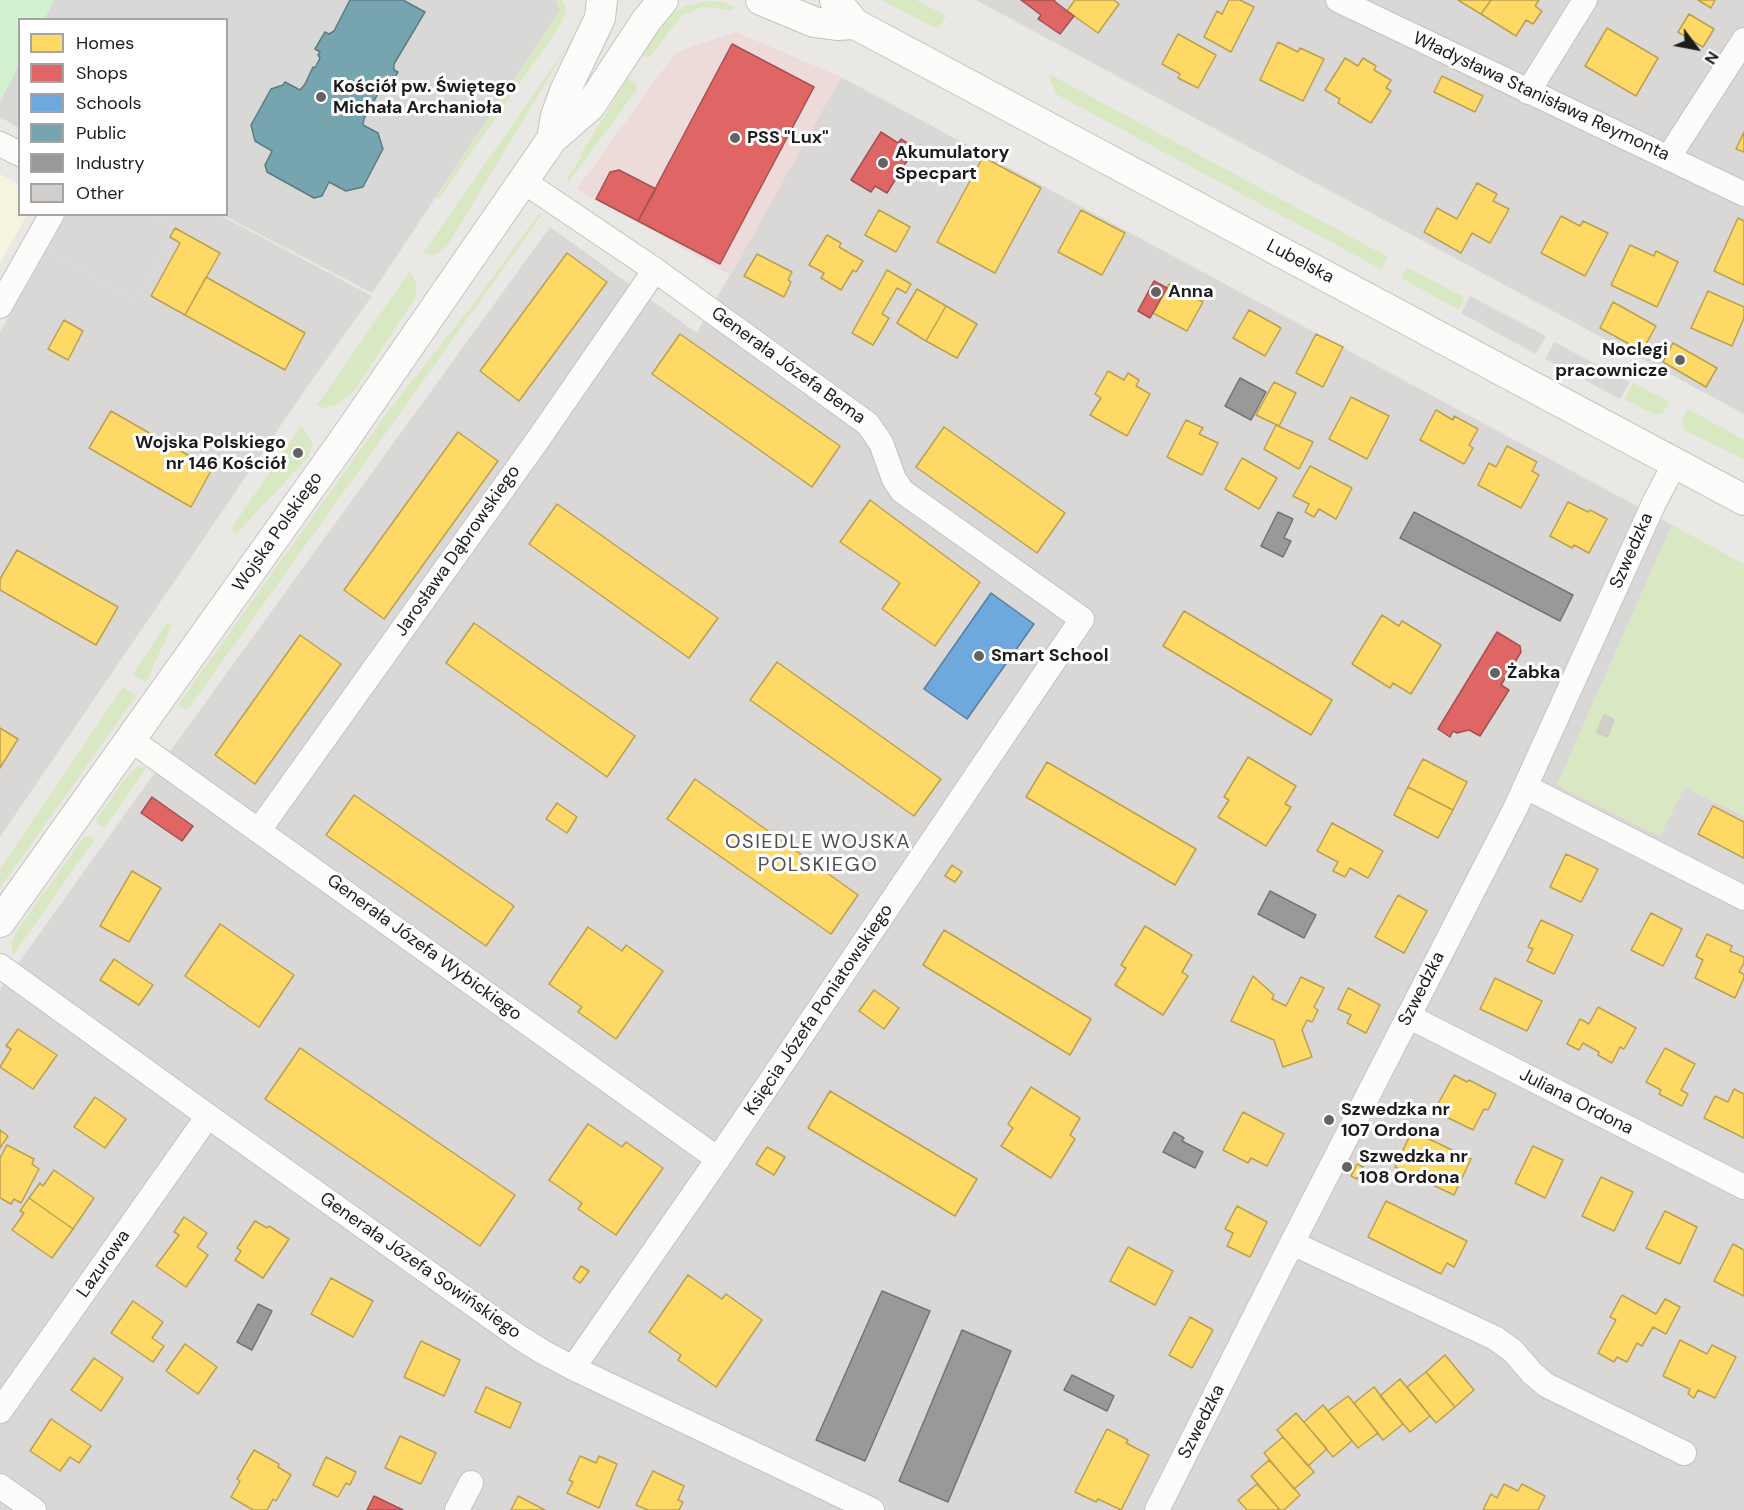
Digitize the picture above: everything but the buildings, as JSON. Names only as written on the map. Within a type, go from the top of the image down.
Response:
[{"type":"street","name":"Wojska Polskiego","points":[[552,139],[556,116],[600,18],[602,0]]},
{"type":"street","name":"Wojska Polskiego","points":[[0,922],[357,421],[552,139],[590,106],[646,21],[663,0]]},
{"type":"street","name":"Lubelska","points":[[761,0],[814,22],[837,25],[855,24]]},
{"type":"street","name":"Lubelska","points":[[835,0],[855,24],[1744,500]]},
{"type":"street","name":"Władysława Stanisława Reymonta","points":[[1338,0],[1744,194]]},
{"type":"street","points":[[1528,92],[1585,0]]},
{"type":"street","points":[[1668,158],[1744,40]]},
{"type":"street","points":[[0,144],[18,153]]},
{"type":"street","name":"Generała Józefa Bema","points":[[523,181],[655,270],[868,424],[877,435],[894,479],[902,491],[1082,619]]},
{"type":"street","points":[[0,306],[51,216]]},
{"type":"street","name":"Jarosława Dąbrowskiego","points":[[260,830],[537,441],[655,270]]},
{"type":"street","name":"Szwedzka","points":[[1157,1510],[1526,787],[1654,503],[1675,463]]},
{"type":"street","name":"Księcia Józefa Poniatowskiego","points":[[573,1368],[718,1159],[1082,619]]},
{"type":"street","name":"Generała Józefa Wybickiego","points":[[130,739],[718,1159]]},
{"type":"street","points":[[1526,787],[1744,898]]},
{"type":"street","name":"Generała Józefa Sowińskiego","points":[[0,966],[519,1337],[573,1368],[872,1510]]},
{"type":"street","name":"Juliana Ordona","points":[[1408,1016],[1744,1187]]},
{"type":"street","name":"Lazurowa","points":[[0,1412],[208,1116]]},
{"type":"street","points":[[1292,1243],[1496,1338],[1514,1352],[1546,1385],[1684,1453]]},
{"type":"street","points":[[458,1510],[471,1483]]},
{"type":"street","points":[[0,1486],[34,1510]]},
{"type":"shaded area","points":[[54,0],[556,0],[560,10],[372,293],[225,216],[228,216],[228,18],[45,18]]},
{"type":"shaded area","points":[[976,0],[1744,0],[1744,414]]},
{"type":"shaded area","points":[[736,32],[841,77],[731,275],[577,189],[676,52]]},
{"type":"shaded area","points":[[18,67],[18,127],[0,117],[0,102]]},
{"type":"shaded area","points":[[841,77],[1672,525],[1557,785],[1660,836],[1684,787],[1744,816],[1744,1510],[0,1510],[0,989],[550,227],[697,333]]},
{"type":"shaded area","points":[[0,174],[18,184],[18,216],[26,216],[0,263]]},
{"type":"shaded area","points":[[65,216],[153,216],[175,228],[135,300],[46,251]]},
{"type":"shaded area","points":[[153,216],[222,216],[372,296],[307,387],[0,837],[0,332],[46,251],[135,300],[175,228]]},
{"type":"shaded area","points":[[1470,296],[1546,336],[1536,354],[1461,313]]},
{"type":"shaded area","points":[[1554,342],[1630,382],[1620,399],[1545,359]]},
{"type":"green space","points":[[0,0],[54,0],[45,18],[18,18],[18,67],[0,102]]},
{"type":"green space","points":[[556,0],[563,0],[566,9],[561,24],[439,199],[436,198],[560,10]]},
{"type":"green space","points":[[882,0],[916,0],[946,16],[940,27],[935,28]]},
{"type":"green space","points":[[709,1],[722,2],[735,7],[731,10],[703,7],[682,15],[652,54],[648,57],[641,56],[658,28],[669,16],[683,7]]},
{"type":"green space","points":[[571,41],[447,246],[434,255],[423,253]]},
{"type":"green space","points":[[1049,74],[1388,257],[1381,269],[1056,94]]},
{"type":"green space","points":[[628,78],[636,84],[637,89],[567,184],[568,177],[582,156],[580,155]]},
{"type":"green space","points":[[543,213],[189,708],[184,709],[178,705],[386,414],[471,307],[538,215]]},
{"type":"green space","points":[[1407,267],[1465,298],[1459,310],[1401,278]]},
{"type":"green space","points":[[410,271],[417,285],[415,298],[354,391],[337,405],[323,408],[317,405]]},
{"type":"green space","points":[[1633,383],[1670,402],[1662,414],[1656,415],[1624,399]]},
{"type":"green space","points":[[1688,409],[1744,440],[1744,459],[1684,430],[1682,419]]},
{"type":"green space","points":[[301,426],[312,441],[309,456],[237,533],[231,529]]},
{"type":"green space","points":[[1672,525],[1744,564],[1744,816],[1685,787],[1660,836],[1557,785]]},
{"type":"green space","points":[[167,622],[172,625],[146,683],[133,674]]},
{"type":"green space","points":[[123,687],[136,696],[0,888],[0,869]]},
{"type":"green space","points":[[137,767],[147,767],[104,828],[98,825],[96,820],[128,775]]},
{"type":"green space","points":[[90,836],[95,839],[13,955],[11,944],[16,932],[84,837]]},
{"type":"place","name":"Kościół pw. Świętego Michała Archanioła","points":[[321,97]]},
{"type":"place","name":"PSS \"Lux\"","points":[[735,138]]},
{"type":"place","name":"Akumulatory Specpart","points":[[883,163]]},
{"type":"place","name":"Anna","points":[[1156,292]]},
{"type":"place","name":"Noclegi pracownicze","points":[[1680,360]]},
{"type":"place","name":"Wojska Polskiego nr 146 Kościół","points":[[298,453]]},
{"type":"place","name":"Smart School","points":[[979,656]]},
{"type":"place","name":"Żabka","points":[[1495,673]]},
{"type":"place","name":"Szwedzka nr 107 Ordona","points":[[1329,1120]]},
{"type":"place","name":"Szwedzka nr 108 Ordona","points":[[1347,1167]]},
{"type":"district","name":"OSIEDLE WOJSKA POLSKIEGO","points":[[818,854]]}]
